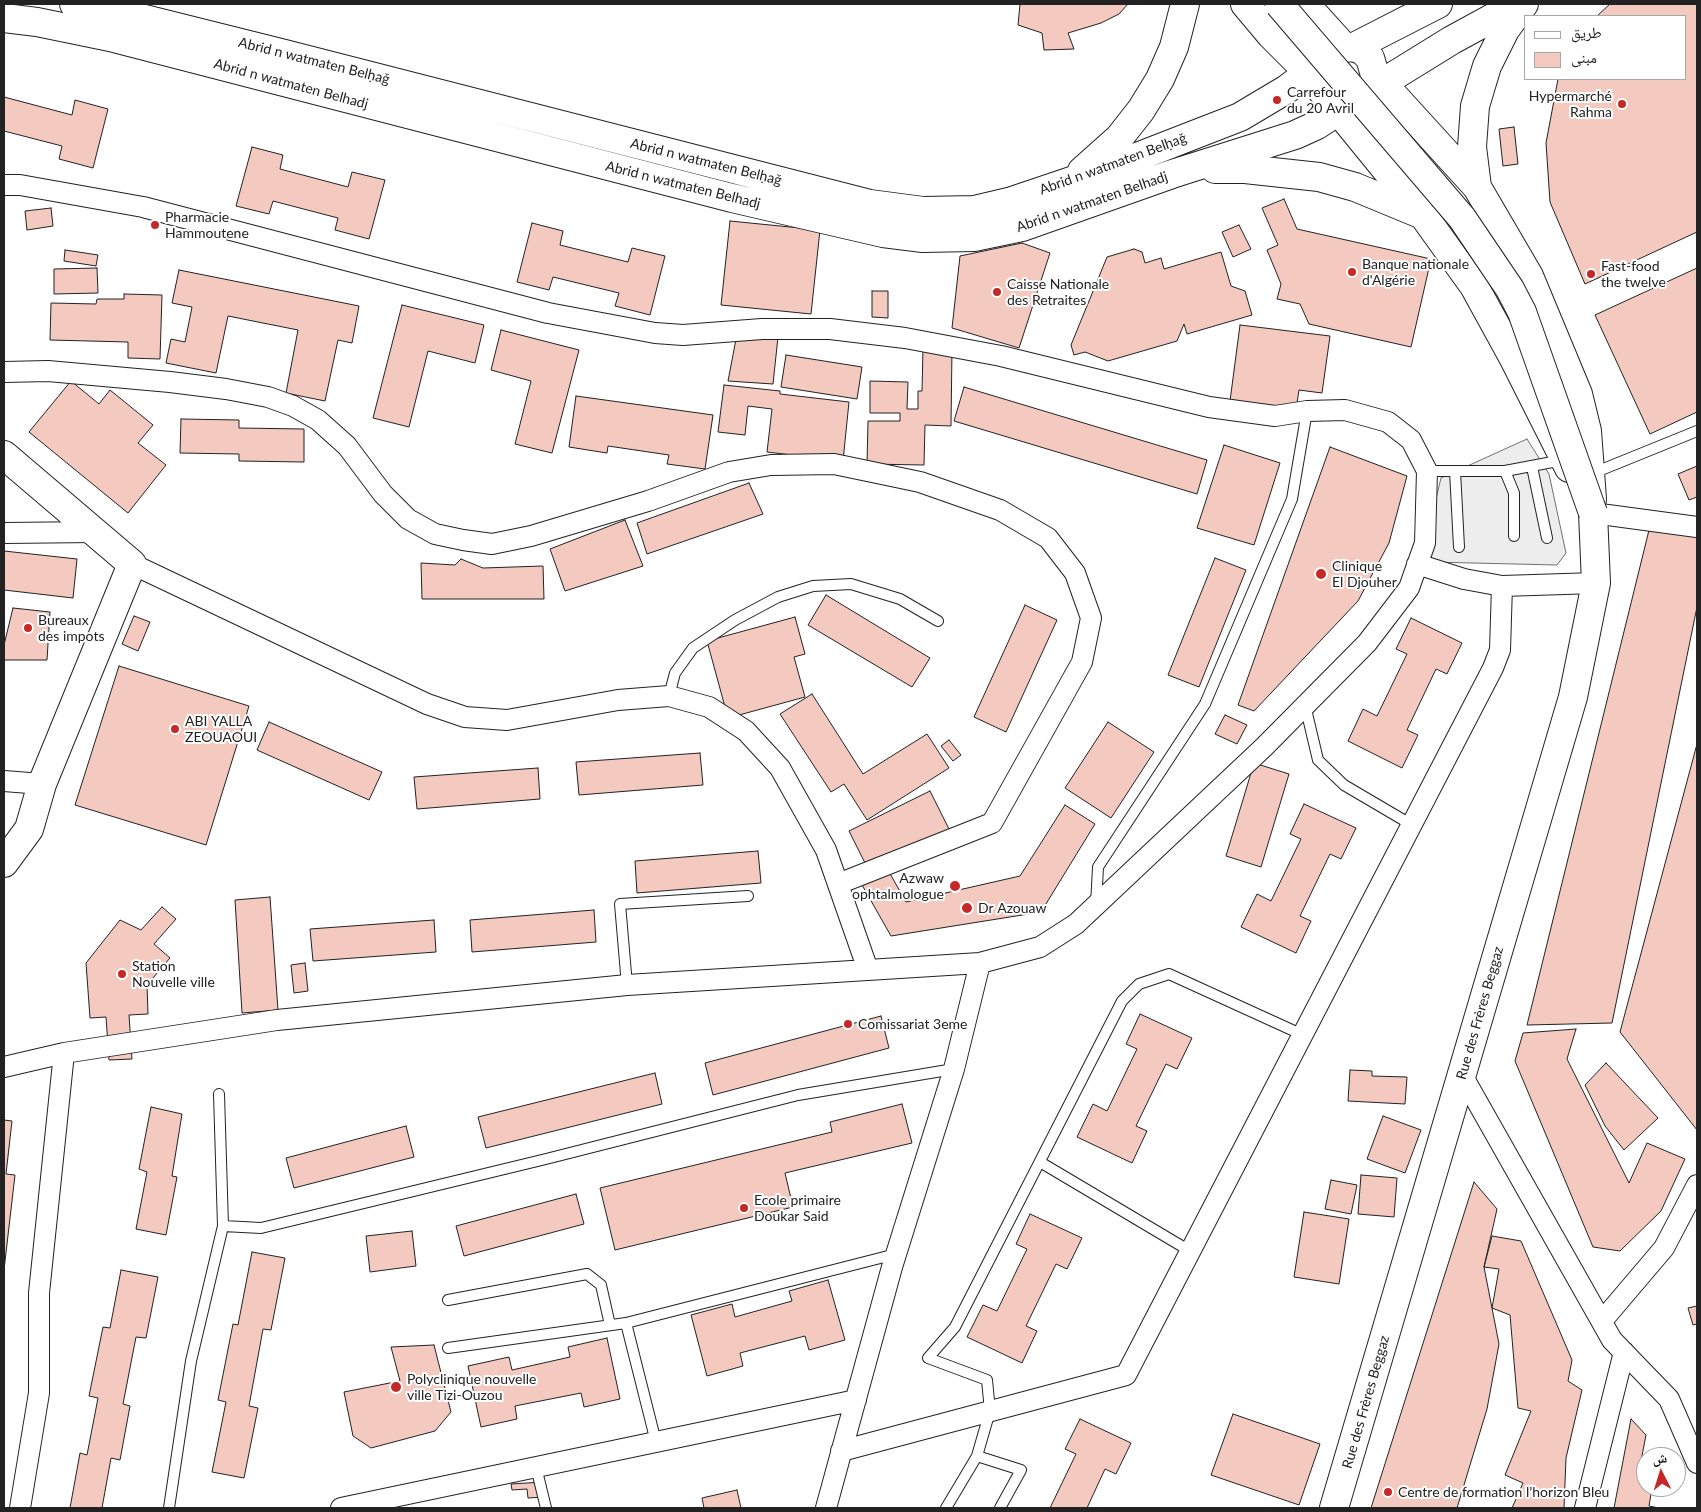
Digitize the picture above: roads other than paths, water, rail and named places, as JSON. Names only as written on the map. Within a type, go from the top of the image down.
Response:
[{"type":"main road","points":[[1064,184],[1093,163],[1119,138],[1141,110],[1160,80],[1174,47],[1185,4]]},
{"type":"main road","points":[[1245,4],[1271,35],[1477,187]]},
{"type":"main road","points":[[1279,4],[1462,218],[1510,289],[1522,312],[1593,513]]},
{"type":"main road","points":[[1306,4],[1349,47],[1363,51],[1370,58],[1344,87]]},
{"type":"main road","points":[[1438,4],[1349,47],[1330,52],[1344,87],[1423,215],[1474,286],[1513,357],[1593,513]]},
{"type":"main road","points":[[1344,87],[1518,4]]},
{"type":"main road","points":[[1477,187],[1472,147],[1475,106],[1487,66],[1506,30],[1524,4]]},
{"type":"main road","name":"Abrid n watmaten Belḥaǧ","points":[[89,5],[870,204],[924,211],[974,210],[1012,201],[1064,184],[1240,117],[1288,89],[1344,87]]},
{"type":"main road","name":"Abrid n watmaten Belhadj","points":[[4,18],[110,37],[732,198],[883,234],[924,238],[974,237],[1022,227],[1172,174],[1295,135],[1344,87]]},
{"type":"main road","points":[[1172,174],[1245,169],[1319,177],[1372,193],[1423,215]]},
{"type":"main road","name":"Rue des Frères Beggaz","points":[[1334,1508],[1572,697],[1596,583],[1587,432],[1578,394],[1529,276],[1477,187]]},
{"type":"main road","points":[[4,455],[132,564],[42,784],[29,829],[4,863]]},
{"type":"street","points":[[4,185],[20,185],[143,208],[548,313],[655,333],[683,335],[762,329],[830,329],[864,332],[1001,356],[1209,407],[1275,416],[1307,411],[1345,410],[1388,422],[1411,440],[1427,471],[1425,543],[1409,588],[1367,643],[1096,906],[1076,924],[1040,947],[980,963],[627,984],[277,1020],[64,1053],[4,1067]]},
{"type":"street","points":[[4,372],[48,371],[170,382],[226,389],[268,397],[293,406],[318,420],[347,446],[383,494],[408,519],[435,534],[463,540],[492,544],[531,536],[648,501],[728,472],[771,465],[834,464],[920,482],[1000,510],[1048,538],[1075,573],[1091,618],[1082,662],[992,823],[838,884]]},
{"type":"street","points":[[1593,513],[1697,527]]},
{"type":"street","points":[[4,534],[96,532]]},
{"type":"street","points":[[132,564],[427,704],[466,718],[507,720],[618,700],[669,696],[709,707],[746,731],[780,768],[826,850],[868,970]]},
{"type":"street","points":[[1417,564],[1464,579],[1502,586],[1596,583]]},
{"type":"street","points":[[842,1451],[1126,1375],[1493,668],[1500,650],[1502,586]]},
{"type":"street","points":[[4,781],[42,784]]},
{"type":"street","points":[[826,1508],[896,1254],[954,1069],[980,963]]},
{"type":"street","points":[[20,1508],[39,1393],[39,1293],[64,1053]]},
{"type":"street","points":[[1462,1075],[1612,1340],[1669,1399],[1697,1462]]},
{"type":"street","points":[[1602,1321],[1664,1248],[1697,1185]]},
{"type":"street","points":[[1585,1508],[1624,1352]]},
{"type":"street","points":[[341,1508],[856,1400]]},
{"type":"lane","points":[[1096,906],[1098,867],[1205,704],[1292,499],[1307,411]]},
{"type":"lane","points":[[1590,474],[1697,431]]},
{"type":"lane","points":[[1427,471],[1505,471],[1564,459]]},
{"type":"lane","points":[[1532,467],[1548,538]]},
{"type":"lane","points":[[1455,471],[1459,547]]},
{"type":"lane","points":[[1505,471],[1514,493],[1514,536]]},
{"type":"lane","points":[[669,696],[674,673],[693,648],[735,620],[778,598],[812,586],[851,584],[900,599],[938,621]]},
{"type":"lane","points":[[1305,705],[1318,760],[1344,785],[1412,825]]},
{"type":"lane","points":[[627,984],[620,904],[748,896]]},
{"type":"lane","points":[[946,1508],[977,1456],[990,1411],[987,1380],[928,1358],[955,1327],[1122,1001],[1139,984],[1169,974],[1303,1035]]},
{"type":"lane","points":[[223,1226],[261,1228],[798,1095],[954,1069]]},
{"type":"lane","points":[[169,1508],[191,1361],[223,1226],[219,1094]]},
{"type":"lane","points":[[1040,1162],[1190,1251]]},
{"type":"lane","points":[[448,1348],[626,1323],[896,1254]]},
{"type":"lane","points":[[448,1300],[587,1274],[601,1285],[610,1325]]},
{"type":"lane","points":[[626,1323],[656,1442]]},
{"type":"lane","points":[[977,1456],[1021,1470],[1000,1508]]},
{"type":"lane","points":[[536,1467],[546,1508]]},
{"type":"place","name":"Carrefour du 20 Avril","points":[[1277,100]]},
{"type":"place","name":"Hypermarché Rahma","points":[[1622,104]]},
{"type":"place","name":"Pharmacie Hammoutene","points":[[155,225]]},
{"type":"place","name":"Banque nationale d'Algérie","points":[[1352,272]]},
{"type":"place","name":"Fast-food the twelve","points":[[1591,274]]},
{"type":"place","name":"Caisse Nationale des Retraites","points":[[997,292]]},
{"type":"place","name":"Clinique El Djouher","points":[[1321,574]]},
{"type":"place","name":"Bureaux des impots","points":[[28,628]]},
{"type":"place","name":"ABI YALLA ZEOUAOUI","points":[[175,729]]},
{"type":"place","name":"Azwaw ophtalmologue","points":[[955,886]]},
{"type":"place","name":"Dr Azouaw","points":[[967,908]]},
{"type":"place","name":"Station Nouvelle ville","points":[[122,974]]},
{"type":"place","name":"Comissariat 3eme","points":[[848,1024]]},
{"type":"place","name":"Ecole primaire Doukar Said","points":[[744,1208]]},
{"type":"place","name":"Polyclinique nouvelle ville Tizi-Ouzou","points":[[396,1387]]},
{"type":"place","name":"Centre de formation l’horizon Bleu","points":[[1388,1492]]}]
